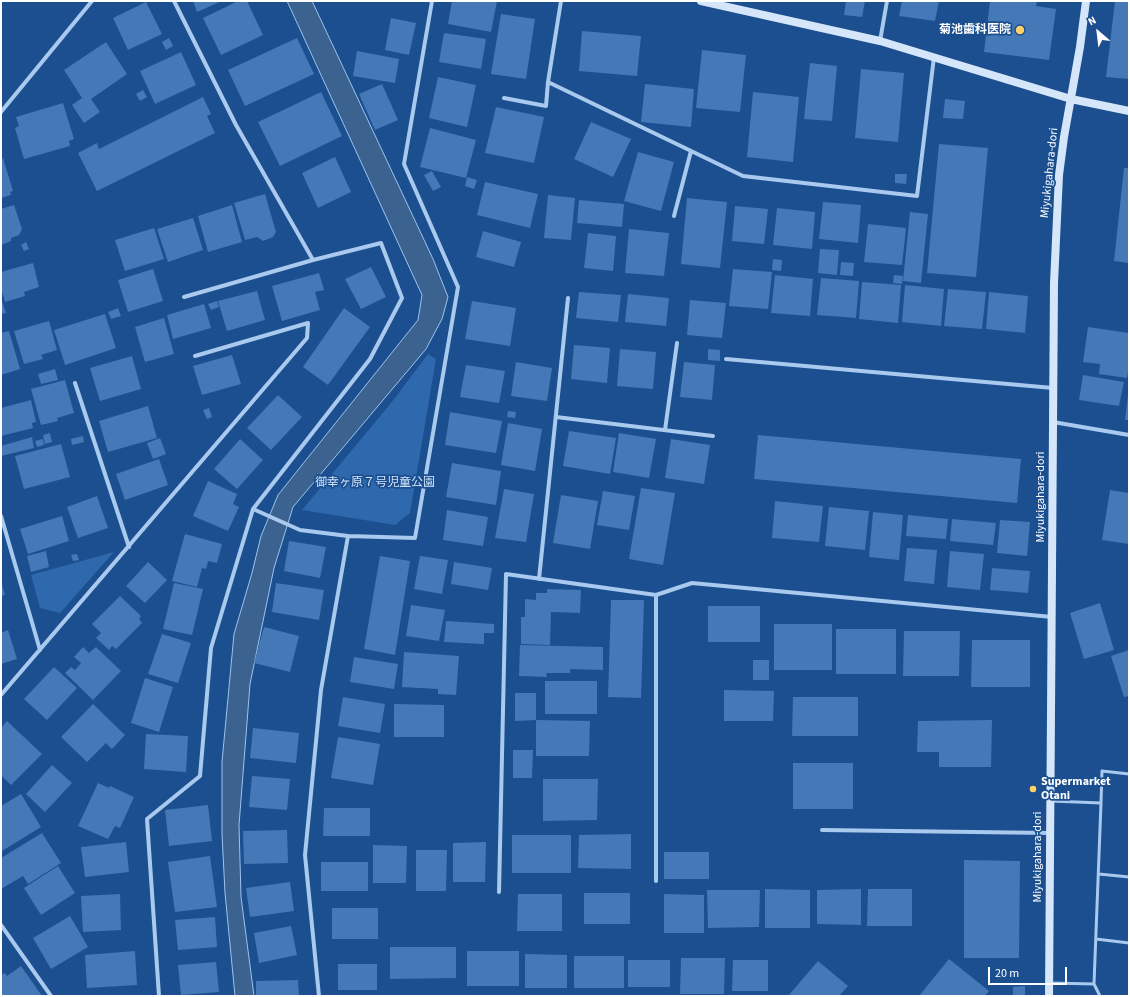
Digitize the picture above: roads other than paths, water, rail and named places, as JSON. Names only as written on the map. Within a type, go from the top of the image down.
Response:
[{"type":"street","points":[[1,112],[92,1]]},
{"type":"street","points":[[174,1],[236,125],[313,260]]},
{"type":"street","points":[[253,510],[300,530],[348,536],[416,538],[458,287],[404,164],[432,1]]},
{"type":"street","points":[[504,98],[546,106],[548,82],[561,1]]},
{"type":"street","points":[[701,1],[880,41],[1071,99],[1129,111]]},
{"type":"street","points":[[880,41],[887,1]]},
{"type":"street","name":"Miyukigahara-dori","points":[[1049,996],[1054,283],[1059,175],[1086,1]]},
{"type":"street","points":[[548,82],[743,176],[917,196],[934,57]]},
{"type":"street","points":[[674,216],[691,151]]},
{"type":"street","points":[[159,996],[147,819],[200,776],[211,648],[253,510],[370,359],[402,298],[381,243],[313,260],[184,297]]},
{"type":"street","points":[[539,579],[568,298]]},
{"type":"street","points":[[1,695],[307,338],[308,323],[195,356]]},
{"type":"street","points":[[666,430],[677,343]]},
{"type":"street","points":[[726,359],[1053,388]]},
{"type":"street","points":[[75,383],[129,547]]},
{"type":"street","points":[[556,417],[713,436]]},
{"type":"street","points":[[1053,422],[1129,435]]},
{"type":"street","points":[[1,516],[40,650]]},
{"type":"street","points":[[319,996],[305,855],[321,690],[348,536]]},
{"type":"street","points":[[499,892],[506,574],[656,595],[692,583],[1052,617]]},
{"type":"street","points":[[656,595],[656,881]]},
{"type":"street","points":[[822,830],[1050,833]]},
{"type":"street","points":[[1,925],[51,996]]},
{"type":"lane","points":[[1100,996],[1094,984],[1102,771],[1129,774]]},
{"type":"lane","points":[[1050,801],[1101,803]]},
{"type":"lane","points":[[1099,874],[1129,877]]},
{"type":"lane","points":[[1096,939],[1129,943]]},
{"type":"lane","points":[[1049,983],[1094,984]]},
{"type":"place","name":"菊池歯科医院","points":[[1020,30]]},
{"type":"place","name":"Supermarket Otani","points":[[1033,789]]},
{"type":"park label","name":"御幸ヶ原７号児童公園","points":[[375,483]]}]
